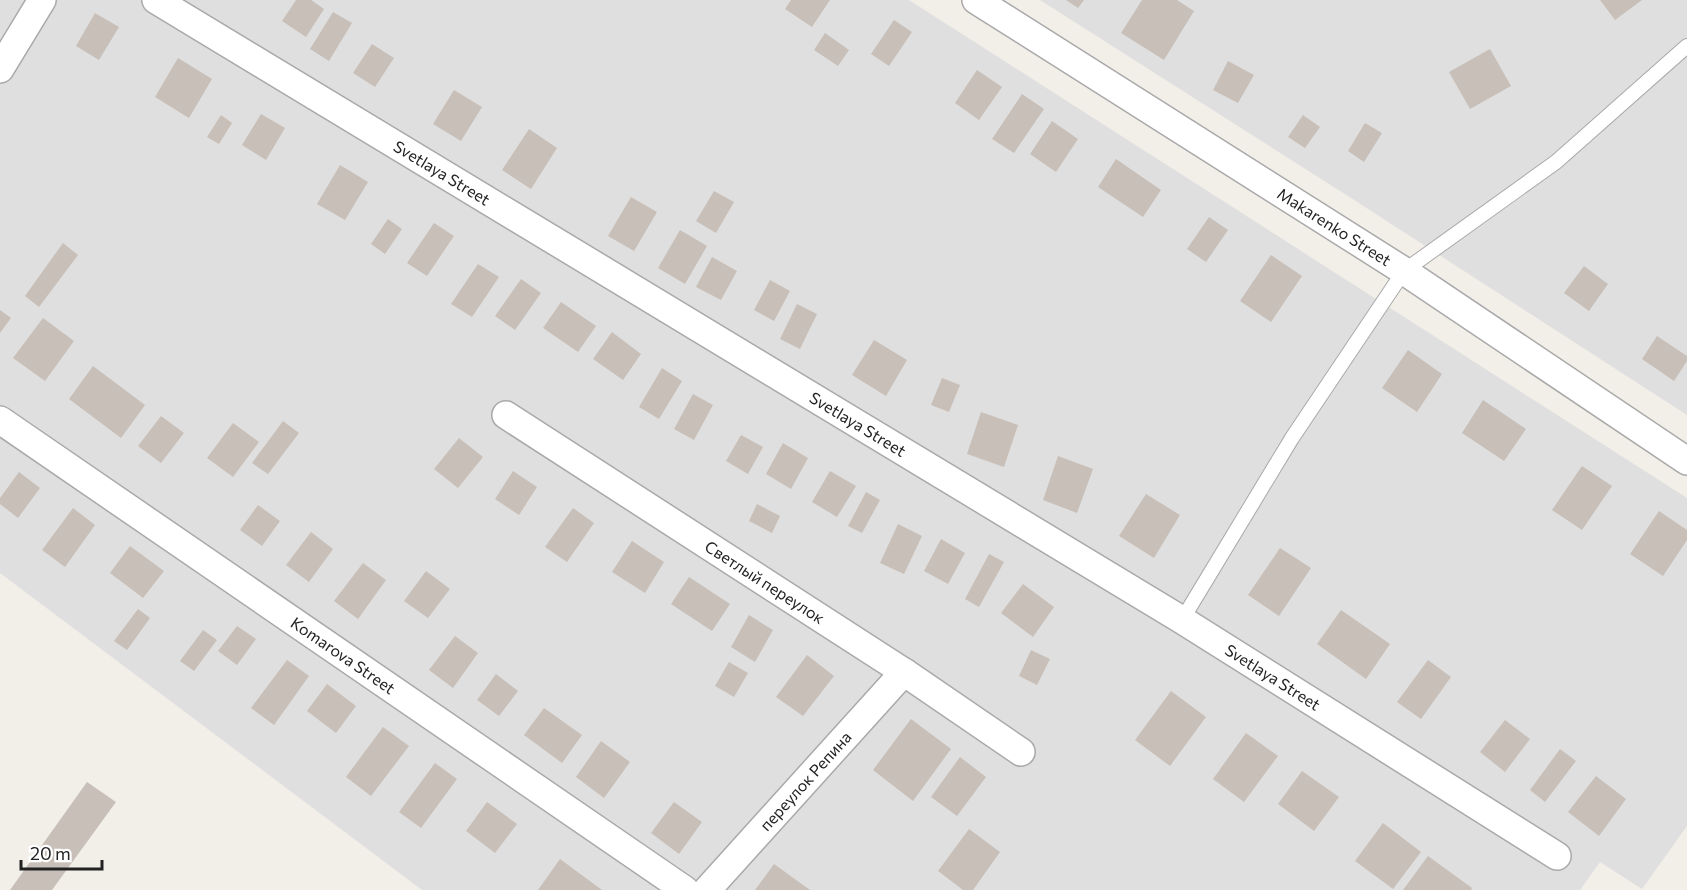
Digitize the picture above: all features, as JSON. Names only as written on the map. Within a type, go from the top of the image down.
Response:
[{"type":"street","points":[[0,69],[42,0]]},
{"type":"street","name":"Svetlaya Street","points":[[156,0],[1182,620],[1557,855]]},
{"type":"street","name":"Makarenko Street","points":[[976,0],[1404,271],[1687,462]]},
{"type":"street","name":"Светлый переулок","points":[[506,414],[904,672],[1021,752]]},
{"type":"street","name":"Komarova Street","points":[[0,420],[685,890]]},
{"type":"street","name":"переулок Репина","points":[[707,890],[904,672]]},
{"type":"lane","points":[[1182,620],[1292,438],[1404,271],[1556,162],[1687,46]]},
{"type":"shaded area","points":[[0,0],[909,0],[1687,498],[1687,826],[1642,889],[1600,862],[1580,890],[422,890],[0,573]]},
{"type":"shaded area","points":[[1040,0],[1687,0],[1687,415],[1351,198]]},
{"type":"building","points":[[296,0],[311,0],[324,9],[306,37],[282,21]]},
{"type":"building","points":[[791,0],[830,0],[812,27],[785,9]]},
{"type":"building","points":[[1066,0],[1084,0],[1078,8]]},
{"type":"building","points":[[1142,0],[1177,0],[1194,11],[1164,60],[1121,33]]},
{"type":"building","points":[[1600,0],[1642,0],[1615,20]]},
{"type":"building","points":[[333,12],[352,23],[329,61],[310,49]]},
{"type":"building","points":[[95,13],[119,27],[99,60],[76,46]]},
{"type":"building","points":[[894,20],[912,32],[889,66],[871,54]]},
{"type":"building","points":[[825,33],[849,50],[838,66],[814,50]]},
{"type":"building","points":[[372,44],[394,58],[375,87],[353,73]]},
{"type":"building","points":[[1490,49],[1511,86],[1470,109],[1449,72]]},
{"type":"building","points":[[178,58],[212,79],[189,118],[155,97]]},
{"type":"building","points":[[1228,61],[1254,75],[1238,103],[1213,90]]},
{"type":"building","points":[[977,70],[1002,87],[979,120],[955,103]]},
{"type":"building","points":[[454,90],[482,107],[461,141],[433,124]]},
{"type":"building","points":[[1022,94],[1044,109],[1014,153],[992,139]]},
{"type":"building","points":[[261,114],[285,128],[266,160],[242,145]]},
{"type":"building","points":[[221,115],[232,123],[219,144],[207,137]]},
{"type":"building","points":[[1303,115],[1320,127],[1305,148],[1288,137]]},
{"type":"building","points":[[1052,121],[1078,139],[1056,172],[1030,154]]},
{"type":"building","points":[[1365,123],[1382,133],[1364,162],[1348,151]]},
{"type":"building","points":[[529,129],[557,148],[531,189],[502,170]]},
{"type":"building","points":[[1116,159],[1161,190],[1143,217],[1098,187]]},
{"type":"building","points":[[340,165],[368,182],[345,220],[317,204]]},
{"type":"building","points":[[714,191],[734,202],[716,233],[696,221]]},
{"type":"building","points":[[631,197],[657,212],[634,251],[608,236]]},
{"type":"building","points":[[1209,217],[1228,230],[1206,262],[1187,249]]},
{"type":"building","points":[[388,219],[402,229],[385,254],[371,244]]},
{"type":"building","points":[[434,223],[454,236],[427,276],[407,263]]},
{"type":"building","points":[[680,230],[707,246],[685,284],[658,268]]},
{"type":"building","points":[[63,243],[78,255],[39,307],[25,296]]},
{"type":"building","points":[[1271,255],[1302,276],[1271,322],[1240,301]]},
{"type":"building","points":[[712,257],[737,271],[721,300],[696,287]]},
{"type":"building","points":[[478,264],[499,277],[472,317],[451,304]]},
{"type":"building","points":[[1584,266],[1608,284],[1589,311],[1564,293]]},
{"type":"building","points":[[521,279],[541,293],[515,330],[495,316]]},
{"type":"building","points":[[770,280],[790,291],[774,321],[754,310]]},
{"type":"building","points":[[561,302],[596,326],[578,352],[543,328]]},
{"type":"building","points":[[797,304],[817,314],[800,349],[780,339]]},
{"type":"building","points":[[0,310],[11,318],[0,333]]},
{"type":"building","points":[[43,318],[74,341],[45,381],[13,358]]},
{"type":"building","points":[[612,332],[641,354],[623,380],[593,359]]},
{"type":"building","points":[[1657,336],[1687,356],[1687,361],[1674,381],[1642,359]]},
{"type":"building","points":[[874,340],[907,360],[886,396],[852,375]]},
{"type":"building","points":[[1408,350],[1442,374],[1417,412],[1382,388]]},
{"type":"building","points":[[93,366],[145,405],[121,438],[69,399]]},
{"type":"building","points":[[662,368],[682,381],[659,419],[639,407]]},
{"type":"building","points":[[942,378],[960,385],[949,412],[931,405]]},
{"type":"building","points":[[693,394],[713,405],[694,440],[674,429]]},
{"type":"building","points":[[1483,400],[1526,429],[1504,461],[1462,433]]},
{"type":"building","points":[[981,412],[1018,425],[1004,467],[967,454]]},
{"type":"building","points":[[161,416],[184,433],[161,463],[138,446]]},
{"type":"building","points":[[283,421],[299,433],[268,474],[252,463]]},
{"type":"building","points":[[233,423],[259,442],[233,477],[207,458]]},
{"type":"building","points":[[741,435],[763,447],[748,474],[726,461]]},
{"type":"building","points":[[459,438],[483,457],[458,488],[434,469]]},
{"type":"building","points":[[783,443],[808,458],[791,489],[766,474]]},
{"type":"building","points":[[1058,456],[1093,469],[1077,513],[1043,500]]},
{"type":"building","points":[[1582,466],[1612,486],[1582,530],[1552,510]]},
{"type":"building","points":[[513,471],[537,487],[519,515],[495,499]]},
{"type":"building","points":[[830,471],[856,486],[837,517],[812,502]]},
{"type":"building","points":[[19,472],[40,488],[18,518],[0,504],[0,498]]},
{"type":"building","points":[[866,492],[880,500],[862,533],[848,526]]},
{"type":"building","points":[[1146,494],[1180,515],[1154,558],[1119,536]]},
{"type":"building","points":[[757,504],[780,516],[772,533],[749,521]]},
{"type":"building","points":[[258,505],[280,521],[262,546],[240,530]]},
{"type":"building","points":[[73,508],[95,525],[65,567],[42,550]]},
{"type":"building","points":[[573,508],[594,523],[567,562],[545,547]]},
{"type":"building","points":[[1659,511],[1687,530],[1687,540],[1663,576],[1630,554]]},
{"type":"building","points":[[898,524],[922,536],[904,574],[880,563]]},
{"type":"building","points":[[311,532],[333,549],[309,582],[286,565]]},
{"type":"building","points":[[941,539],[965,553],[948,584],[924,571]]},
{"type":"building","points":[[632,541],[664,562],[645,593],[612,572]]},
{"type":"building","points":[[130,546],[164,571],[143,598],[110,573]]},
{"type":"building","points":[[1280,548],[1311,568],[1279,616],[1248,595]]},
{"type":"building","points":[[989,554],[1004,562],[979,607],[965,599]]},
{"type":"building","points":[[363,563],[386,580],[358,619],[334,601]]},
{"type":"building","points":[[426,571],[450,589],[428,618],[404,601]]},
{"type":"building","points":[[689,577],[730,604],[712,631],[671,604]]},
{"type":"building","points":[[1023,584],[1054,607],[1033,637],[1001,613]]},
{"type":"building","points":[[138,609],[150,618],[127,650],[114,641]]},
{"type":"building","points":[[1341,610],[1390,644],[1366,679],[1317,644]]},
{"type":"building","points":[[749,615],[773,630],[755,662],[731,647]]},
{"type":"building","points":[[237,626],[256,639],[237,665],[218,651]]},
{"type":"building","points":[[203,630],[217,640],[194,671],[180,661]]},
{"type":"building","points":[[455,636],[478,653],[453,688],[429,670]]},
{"type":"building","points":[[1031,650],[1050,659],[1037,685],[1019,676]]},
{"type":"building","points":[[807,655],[834,676],[803,716],[776,697]]},
{"type":"building","points":[[287,660],[309,676],[274,725],[251,708]]},
{"type":"building","points":[[1428,660],[1451,677],[1421,719],[1397,702]]},
{"type":"building","points":[[729,662],[748,673],[734,697],[715,686]]},
{"type":"building","points":[[496,674],[518,691],[499,716],[477,700]]},
{"type":"building","points":[[327,684],[356,706],[336,733],[307,711]]},
{"type":"building","points":[[1171,691],[1206,717],[1170,766],[1135,740]]},
{"type":"building","points":[[544,708],[582,735],[562,763],[524,735]]},
{"type":"building","points":[[911,719],[951,749],[913,801],[873,770]]},
{"type":"building","points":[[1505,720],[1530,739],[1505,772],[1480,752]]},
{"type":"building","points":[[383,727],[409,746],[371,796],[346,777]]},
{"type":"building","points":[[1246,733],[1278,756],[1244,802],[1213,779]]},
{"type":"building","points":[[601,741],[630,762],[604,798],[576,777]]},
{"type":"building","points":[[1560,749],[1576,761],[1545,802],[1530,790]]},
{"type":"building","points":[[960,757],[986,777],[957,816],[931,797]]},
{"type":"building","points":[[435,763],[457,779],[421,828],[399,812]]},
{"type":"building","points":[[1302,771],[1339,797],[1314,831],[1278,804]]},
{"type":"building","points":[[1596,776],[1626,799],[1599,836],[1568,812]]},
{"type":"building","points":[[87,782],[116,802],[52,890],[10,890]]},
{"type":"building","points":[[487,802],[517,824],[495,853],[466,831]]},
{"type":"building","points":[[674,802],[702,822],[679,854],[651,833]]},
{"type":"building","points":[[1383,823],[1421,852],[1393,889],[1355,861]]},
{"type":"building","points":[[969,829],[1000,852],[973,890],[963,890],[938,871]]},
{"type":"building","points":[[1428,856],[1472,888],[1471,890],[1403,890]]},
{"type":"building","points":[[560,859],[602,890],[538,890]]},
{"type":"building","points":[[774,864],[810,890],[755,890]]}]
